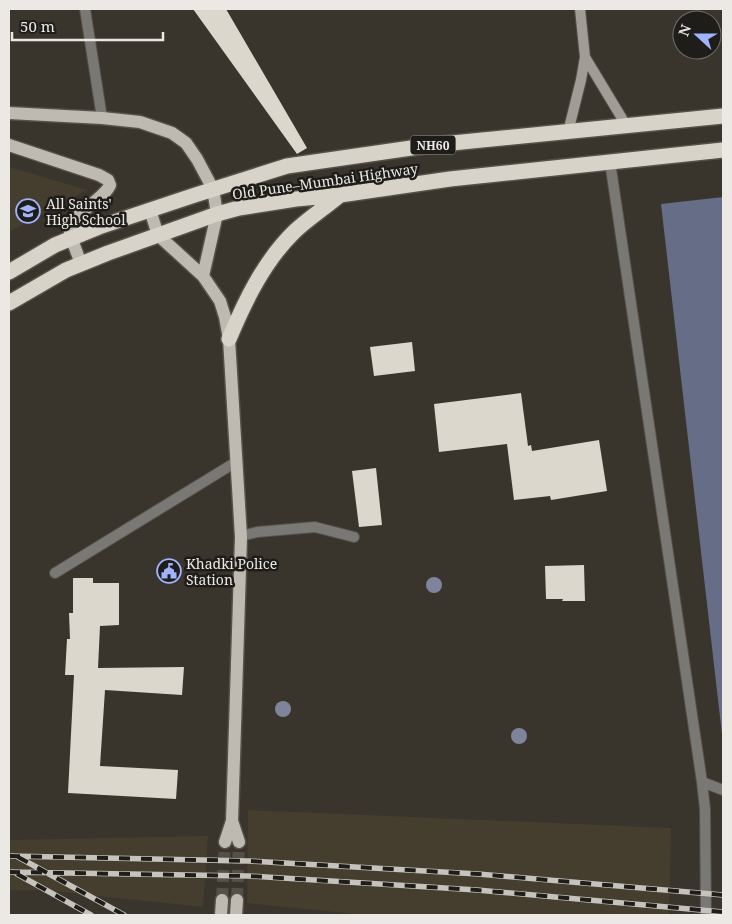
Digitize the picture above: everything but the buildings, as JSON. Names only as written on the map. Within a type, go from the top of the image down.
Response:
[{"type":"highway","name":"Old Pune–Mumbai Highway","points":[[9,272],[55,245],[72,238],[150,210],[287,166],[432,145],[723,116]]},
{"type":"highway","name":"Old Pune–Mumbai Highway","points":[[9,303],[66,270],[158,235],[238,208],[450,179],[723,150]]},
{"type":"highway","points":[[229,340],[238,316],[254,285],[275,254],[295,232],[340,195]]},
{"type":"main road","points":[[9,113],[140,122],[172,133],[186,143],[213,189],[217,214],[203,276]]},
{"type":"main road","points":[[9,146],[99,175],[108,180],[110,185],[108,190],[74,220],[71,225],[70,232],[81,264]]},
{"type":"main road","points":[[150,210],[158,235],[203,276],[220,301],[229,340],[241,536],[232,821],[225,842]]},
{"type":"main road","points":[[232,821],[239,842]]},
{"type":"main road","points":[[221,915],[222,900]]},
{"type":"main road","points":[[236,915],[237,900]]},
{"type":"street","points":[[85,9],[102,118]]},
{"type":"street","points":[[568,132],[581,80],[584,57],[580,9]]},
{"type":"street","points":[[584,57],[626,125]]},
{"type":"street","points":[[610,162],[702,782],[705,809],[706,915]]},
{"type":"street","points":[[55,573],[236,462]]},
{"type":"street","points":[[241,536],[257,532],[315,527],[354,537]]},
{"type":"street","points":[[702,782],[723,790]]},
{"type":"shaded area","name":"All Saints' High School","points":[[9,167],[87,190],[9,232]]},
{"type":"shaded area","points":[[723,197],[723,743],[661,204]]},
{"type":"shaded area","points":[[248,810],[671,828],[669,915],[365,915],[247,903]]},
{"type":"shaded area","points":[[208,836],[203,907],[41,890],[9,890],[9,840]]},
{"type":"tunnel","points":[[222,900],[225,842]]},
{"type":"tunnel","points":[[237,900],[239,842]]},
{"type":"railway","points":[[9,856],[249,861],[478,874],[723,895]]},
{"type":"railway","points":[[18,857],[124,915]]},
{"type":"railway","points":[[9,872],[248,876],[477,890],[723,912]]},
{"type":"railway","points":[[17,874],[91,915]]},
{"type":"place","name":"All Saints' High School","points":[[28,211]]},
{"type":"place","name":"Khadki Police Station","points":[[169,571]]}]
